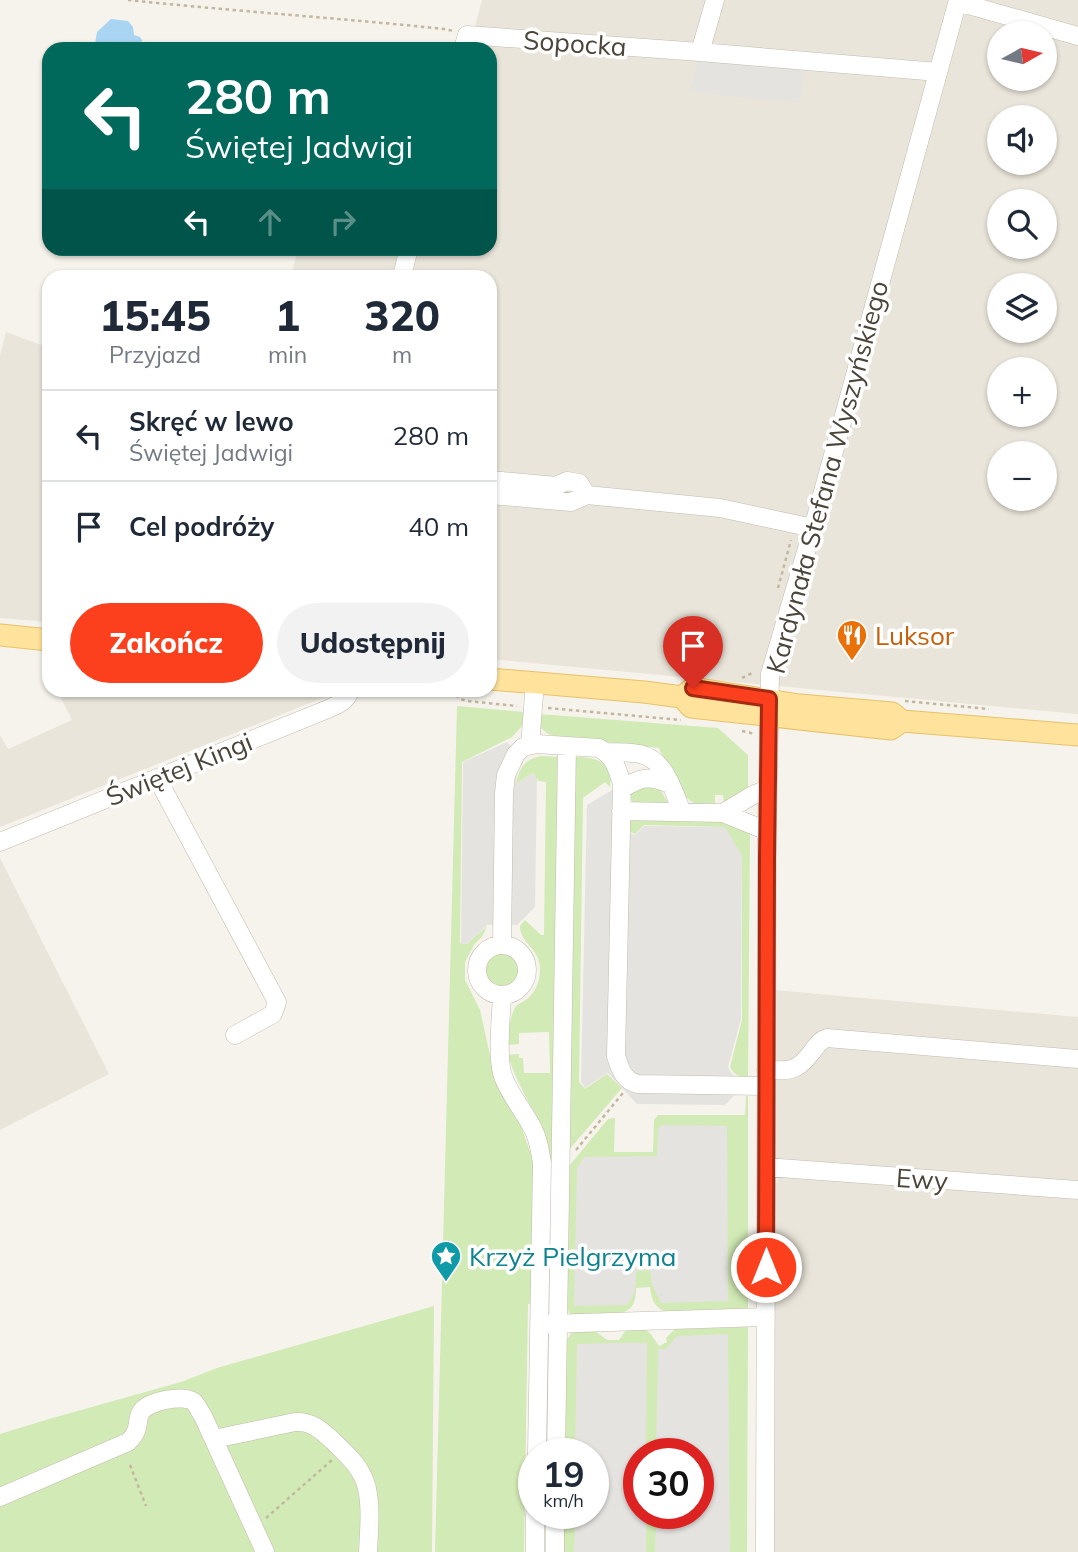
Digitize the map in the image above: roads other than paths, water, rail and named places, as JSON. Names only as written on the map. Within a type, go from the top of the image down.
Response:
[{"type":"main road","points":[[0,635],[42,638]]},
{"type":"main road","points":[[497,680],[644,692],[682,697],[691,707],[769,708],[891,729],[902,721],[1078,735]]},
{"type":"street","points":[[700,52],[715,0]]},
{"type":"street","points":[[958,1],[1078,36]]},
{"type":"street","name":"Kardynała Stefana Wyszyńskiego","points":[[765,1552],[767,789],[770,674],[958,1]]},
{"type":"street","name":"Sopocka","points":[[497,43],[700,52],[938,72]]},
{"type":"street","points":[[497,481],[556,486],[567,481],[579,483],[587,495]]},
{"type":"street","points":[[497,496],[571,502],[587,495],[720,508],[813,527]]},
{"type":"street","points":[[530,745],[535,683]]},
{"type":"street","name":"Świętej Kingi","points":[[0,842],[328,709],[347,697]]},
{"type":"street","points":[[502,944],[504,793],[506,775],[516,754],[523,747],[530,745],[599,748],[615,762],[622,789],[616,1056],[623,1075],[632,1083],[766,1078],[802,1064],[819,1041],[827,1038],[1078,1059]]},
{"type":"street","points":[[556,1438],[567,746]]},
{"type":"street","points":[[606,752],[642,754],[654,760],[662,767],[682,812]]},
{"type":"street","points":[[157,778],[278,1002],[273,1014],[235,1035]]},
{"type":"street","points":[[622,789],[640,779],[657,778],[670,784]]},
{"type":"street","points":[[723,813],[767,789]]},
{"type":"street","points":[[621,811],[723,813],[767,831]]},
{"type":"street","points":[[502,944],[523,955],[527,970],[526,978],[517,991],[502,996],[487,991],[477,978],[476,970],[481,955],[487,949],[502,944]]},
{"type":"street","points":[[502,996],[502,1072],[534,1131],[542,1163],[537,1438]]},
{"type":"street","name":"Ewy","points":[[766,1167],[1078,1190]]},
{"type":"street","points":[[539,1324],[766,1317]]},
{"type":"street","points":[[0,1497],[128,1442],[135,1434],[143,1408],[174,1398],[185,1399],[194,1403],[203,1416],[265,1552]]},
{"type":"street","points":[[214,1439],[295,1422],[313,1424],[343,1451],[366,1482],[369,1552]]},
{"type":"street","points":[[535,1552],[536,1529]]},
{"type":"street","points":[[555,1529],[555,1552]]},
{"type":"water","points":[[111,19],[128,21],[133,27],[134,35],[142,40],[95,42],[97,32]]},
{"type":"place","name":"Luksor","points":[[852,662]]},
{"type":"place","name":"Krzyż Pielgrzyma","points":[[446,1283]]}]
